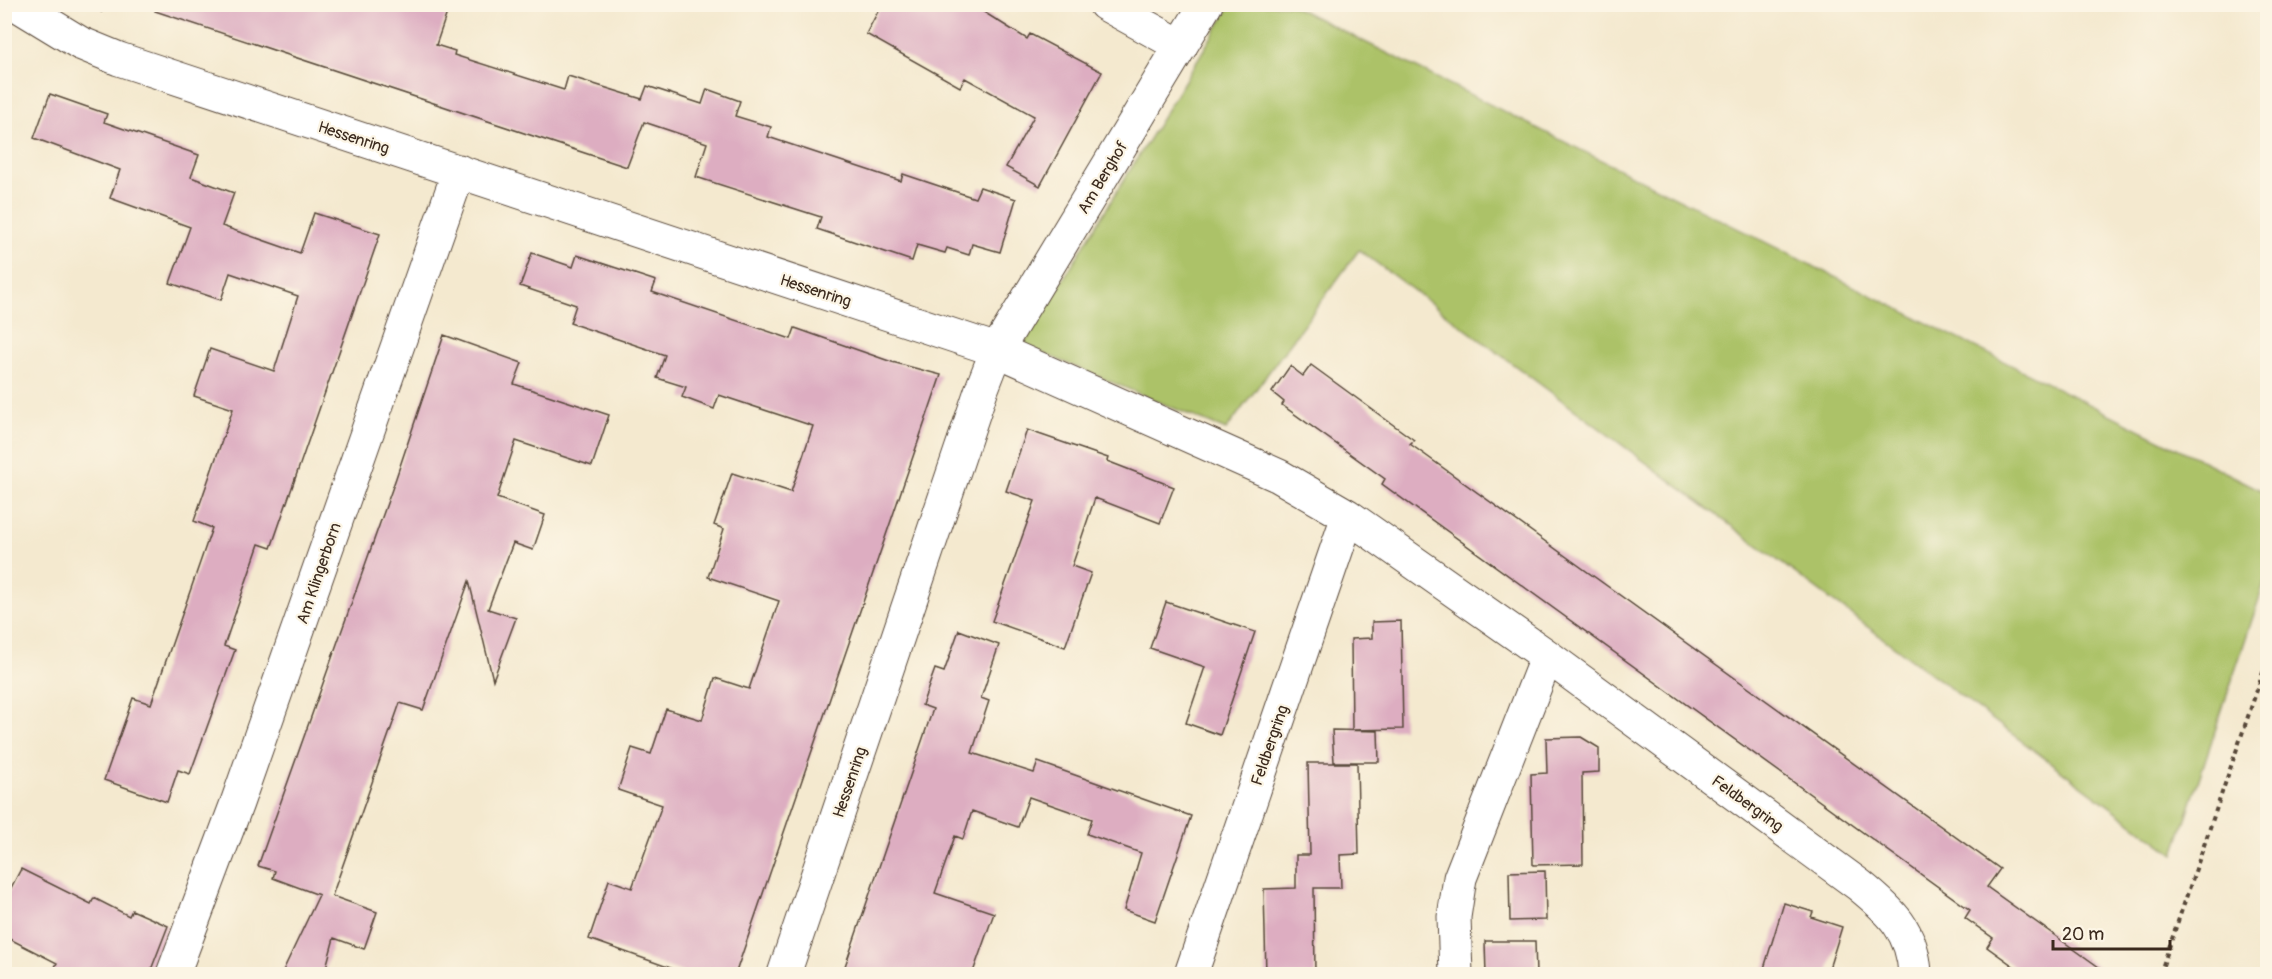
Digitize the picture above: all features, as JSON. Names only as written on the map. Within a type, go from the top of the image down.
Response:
[{"type":"street","name":"Hessenring","points":[[15,4],[80,43],[119,59],[997,350],[981,391],[784,975]]},
{"type":"street","points":[[1104,4],[1181,46]]},
{"type":"street","name":"Am Berghof","points":[[997,350],[1206,4]]},
{"type":"street","name":"Am Klingerborn","points":[[173,975],[237,802],[459,171]]},
{"type":"street","name":"Feldbergring","points":[[997,350],[1279,476],[1348,516],[1547,656],[1859,885],[1886,907],[1905,932],[1911,948],[1915,975]]},
{"type":"street","name":"Feldbergring","points":[[1191,975],[1348,516]]},
{"type":"street","points":[[1456,975],[1454,917],[1460,878],[1547,656]]},
{"type":"path","points":[[2160,975],[2268,658]]},
{"type":"green space","points":[[1231,5],[1291,5],[2267,493],[2267,575],[2174,854],[1359,250],[1226,430],[1023,345]]},
{"type":"building","points":[[156,4],[450,4],[436,45],[455,51],[454,55],[564,90],[568,76],[642,99],[647,86],[702,104],[707,89],[740,101],[735,116],[771,127],[768,137],[901,181],[903,174],[975,198],[980,187],[1016,199],[1000,252],[972,244],[969,255],[947,248],[945,253],[917,245],[912,261],[817,229],[821,217],[696,177],[707,143],[644,122],[627,167],[155,11]]},
{"type":"building","points":[[882,4],[971,4],[1027,39],[1030,34],[1102,72],[1040,186],[1006,167],[1034,116],[965,78],[960,87],[866,34]]},
{"type":"building","points":[[50,94],[107,114],[104,122],[199,155],[191,177],[234,193],[222,226],[300,253],[314,213],[380,234],[271,548],[259,544],[224,646],[235,650],[190,774],[178,770],[167,802],[104,780],[133,698],[151,704],[212,528],[194,521],[233,409],[194,396],[210,349],[274,371],[298,296],[230,273],[221,300],[170,283],[190,227],[110,198],[120,170],[34,138]]},
{"type":"building","points":[[532,253],[573,267],[577,255],[656,281],[652,292],[791,339],[795,328],[892,362],[941,375],[735,975],[690,975],[589,939],[609,880],[632,888],[662,805],[618,790],[632,748],[651,754],[666,709],[702,720],[715,678],[749,689],[779,601],[708,577],[724,529],[714,525],[732,473],[791,492],[813,426],[719,395],[714,409],[682,397],[686,387],[657,378],[665,355],[570,323],[576,305],[520,286]]},
{"type":"building","points":[[444,335],[522,363],[514,384],[609,415],[592,466],[516,441],[497,498],[545,515],[533,550],[513,543],[488,609],[516,618],[493,680],[469,581],[423,710],[400,703],[332,896],[377,912],[364,949],[334,938],[324,975],[281,975],[319,895],[273,878],[275,871],[258,866],[396,478]]},
{"type":"building","points":[[1311,365],[1414,440],[1410,444],[2000,869],[1987,887],[2110,975],[2026,975],[1987,947],[1993,938],[1965,918],[1970,910],[1382,484],[1385,479],[1282,405],[1284,402],[1272,392],[1290,366],[1303,376]]},
{"type":"building","points":[[1027,430],[1108,458],[1107,461],[1174,487],[1160,523],[1095,498],[1072,566],[1091,573],[1065,647],[992,621],[1035,501],[1006,491]]},
{"type":"building","points":[[1166,602],[1255,632],[1220,735],[1186,723],[1205,667],[1150,648]]},
{"type":"building","points":[[1401,621],[1403,729],[1352,730],[1351,639],[1372,638],[1372,622]]},
{"type":"building","points":[[959,630],[999,645],[981,698],[989,701],[972,753],[1034,773],[1038,762],[1191,816],[1155,921],[1124,910],[1141,853],[1087,834],[1092,819],[1029,797],[1018,827],[972,811],[963,839],[955,836],[935,893],[994,913],[972,975],[842,975],[933,709],[922,705],[935,669],[944,672]]},
{"type":"building","points":[[1332,730],[1378,731],[1379,762],[1334,762]]},
{"type":"building","points":[[1581,737],[1599,748],[1599,772],[1582,773],[1583,864],[1533,865],[1531,774],[1547,773],[1546,738]]},
{"type":"building","points":[[1308,763],[1357,763],[1359,854],[1340,855],[1341,888],[1314,888],[1315,975],[1266,975],[1264,889],[1296,888],[1296,855],[1310,855]]},
{"type":"building","points":[[21,869],[91,904],[94,898],[129,916],[132,910],[168,926],[149,975],[51,975],[57,963],[4,936],[4,901]]},
{"type":"building","points":[[1545,871],[1546,920],[1510,921],[1509,872]]},
{"type":"building","points":[[1784,903],[1813,912],[1811,917],[1842,927],[1827,975],[1762,975]]},
{"type":"building","points":[[1485,941],[1535,941],[1536,975],[1486,975]]}]
